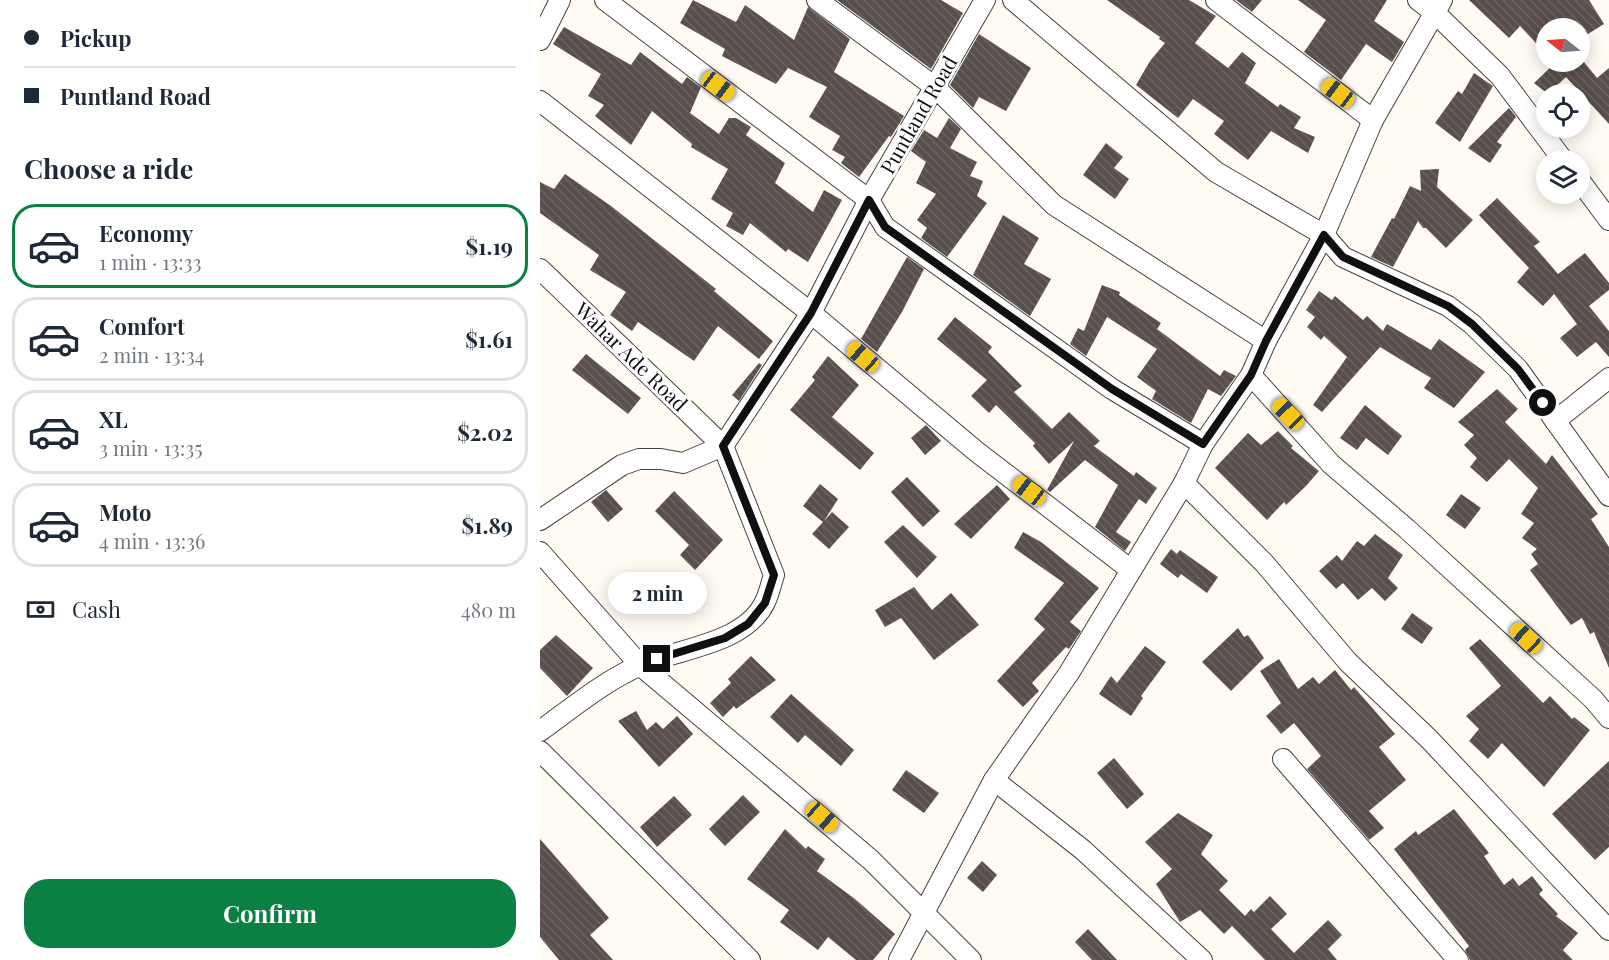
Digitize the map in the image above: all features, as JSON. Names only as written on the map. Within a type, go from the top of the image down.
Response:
[{"type":"street","points":[[540,40],[560,0]]},
{"type":"street","points":[[605,0],[869,200],[885,227],[1112,389],[1203,444]]},
{"type":"street","points":[[817,0],[935,87],[1054,206],[1266,341]]},
{"type":"street","name":"Puntland Road","points":[[723,446],[811,313],[869,200],[985,0]]},
{"type":"street","points":[[1012,0],[1216,172],[1324,235],[1343,257],[1448,306],[1472,324],[1518,369],[1609,496]]},
{"type":"street","points":[[1216,0],[1373,120]]},
{"type":"street","points":[[899,960],[966,828],[994,780],[1069,674],[1184,483],[1203,444],[1251,375],[1266,341],[1324,235],[1373,120],[1431,4],[1506,84],[1556,150]]},
{"type":"street","points":[[540,101],[811,313],[977,452],[1131,570]]},
{"type":"street","points":[[1590,195],[1609,220]]},
{"type":"street","name":"Wahar Ade Road","points":[[540,269],[723,446]]},
{"type":"street","points":[[1251,375],[1332,464],[1560,668],[1609,718]]},
{"type":"street","points":[[1555,421],[1609,378]]},
{"type":"street","points":[[540,520],[622,465],[639,459],[682,463],[723,446],[774,575],[765,603],[748,624],[725,638],[640,665],[601,687],[540,731]]},
{"type":"street","points":[[1184,483],[1265,564],[1348,663],[1429,739],[1609,930]]},
{"type":"street","points":[[540,552],[640,665],[871,860],[971,960]]},
{"type":"street","points":[[540,751],[750,960]]},
{"type":"street","points":[[1283,759],[1458,960]]},
{"type":"street","points":[[994,780],[1083,850],[1202,960]]},
{"type":"building","points":[[693,0],[736,22],[745,5],[794,40],[808,7],[850,39],[834,72],[904,116],[891,137],[889,136],[859,177],[841,163],[845,157],[832,150],[840,136],[809,117],[827,87],[788,68],[776,84],[722,56],[725,49],[680,23]]},
{"type":"building","points":[[837,0],[941,0],[963,13],[931,69]]},
{"type":"building","points":[[1107,0],[1189,0],[1216,16],[1195,43],[1228,68],[1242,52],[1256,63],[1245,83],[1278,107],[1280,104],[1301,117],[1294,128],[1315,137],[1308,153],[1271,131],[1248,160],[1214,134],[1224,121],[1193,99],[1178,118],[1136,85],[1150,61],[1165,43],[1159,39],[1160,37]]},
{"type":"building","points":[[1236,0],[1262,0],[1252,12]]},
{"type":"building","points":[[1298,0],[1387,0],[1374,21],[1404,42],[1392,62],[1366,44],[1341,80],[1304,52],[1326,20]]},
{"type":"building","points":[[1469,0],[1589,0],[1604,24],[1590,33],[1590,18],[1536,18],[1536,43],[1520,26],[1509,38]]},
{"type":"building","points":[[564,27],[631,65],[640,52],[682,84],[687,77],[701,87],[690,113],[719,134],[729,118],[736,118],[751,127],[746,135],[785,163],[775,183],[813,212],[824,190],[842,200],[808,262],[788,249],[786,252],[750,223],[743,235],[726,226],[733,213],[711,199],[728,169],[691,147],[692,144],[652,111],[631,145],[595,116],[604,105],[588,96],[601,74],[553,44]]},
{"type":"building","points":[[979,34],[1031,68],[1006,111],[979,97],[973,108],[950,85]]},
{"type":"building","points":[[1609,68],[1609,124],[1590,103],[1590,84],[1572,84],[1566,77],[1559,84],[1534,83],[1546,72],[1590,72],[1590,69],[1597,78]]},
{"type":"building","points":[[1474,73],[1493,86],[1460,142],[1435,123],[1458,91],[1462,94]]},
{"type":"building","points":[[1509,108],[1516,117],[1497,142],[1502,145],[1490,163],[1468,148]]},
{"type":"building","points":[[949,118],[961,129],[950,148],[977,162],[970,176],[983,181],[977,196],[987,203],[947,257],[921,238],[927,228],[917,220],[936,194],[916,183],[926,162],[911,151],[924,130],[937,138]]},
{"type":"building","points":[[1106,143],[1123,157],[1114,168],[1129,179],[1115,199],[1083,175]]},
{"type":"building","points":[[1439,169],[1437,187],[1473,220],[1446,248],[1418,221],[1393,267],[1371,257],[1392,218],[1394,219],[1410,186],[1421,191],[1420,170]]},
{"type":"building","points":[[565,174],[611,206],[716,289],[714,291],[773,341],[759,359],[718,326],[694,361],[638,322],[632,331],[610,315],[626,292],[590,270],[599,255],[540,213],[540,182],[554,189]]},
{"type":"building","points":[[1497,198],[1540,242],[1534,246],[1558,274],[1585,253],[1609,283],[1609,290],[1589,306],[1609,331],[1609,357],[1596,342],[1577,357],[1560,338],[1577,324],[1554,294],[1543,306],[1517,282],[1529,268],[1479,215]]},
{"type":"building","points":[[1003,215],[1039,238],[1024,264],[1051,279],[1030,316],[973,275]]},
{"type":"building","points":[[907,257],[924,269],[902,312],[877,352],[861,339]]},
{"type":"building","points":[[1102,285],[1120,292],[1119,295],[1161,323],[1157,329],[1220,376],[1224,370],[1236,376],[1221,396],[1208,389],[1191,423],[1152,399],[1156,391],[1137,377],[1157,349],[1107,317],[1086,356],[1070,344],[1078,328],[1084,331]]},
{"type":"building","points":[[1319,291],[1332,300],[1335,296],[1363,320],[1367,316],[1383,331],[1387,324],[1431,350],[1439,339],[1485,372],[1454,408],[1424,388],[1431,378],[1380,347],[1322,412],[1313,405],[1347,357],[1324,336],[1321,340],[1307,327],[1315,317],[1306,310]]},
{"type":"building","points":[[955,317],[992,347],[988,352],[1022,386],[1014,392],[1052,429],[1069,412],[1100,441],[1094,446],[1134,476],[1136,472],[1157,488],[1146,504],[1139,499],[1116,532],[1131,542],[1125,551],[1095,527],[1118,485],[1085,460],[1050,492],[1047,490],[1074,441],[1049,464],[1033,446],[1035,443],[996,405],[989,413],[971,396],[987,380],[937,339]]},
{"type":"building","points":[[586,354],[641,398],[628,414],[572,370]]},
{"type":"building","points":[[828,356],[859,385],[832,417],[874,453],[860,470],[790,410],[815,380],[812,377]]},
{"type":"building","points":[[759,363],[762,365],[739,401],[732,395]]},
{"type":"building","points":[[1497,389],[1518,409],[1505,422],[1546,464],[1552,455],[1598,514],[1591,519],[1609,547],[1609,668],[1594,632],[1590,634],[1582,618],[1571,625],[1530,570],[1538,564],[1531,554],[1537,549],[1522,538],[1534,523],[1521,514],[1538,488],[1509,459],[1487,482],[1470,467],[1477,458],[1464,445],[1474,435],[1458,422]]},
{"type":"building","points":[[1365,405],[1402,436],[1388,455],[1366,438],[1357,450],[1340,438]]},
{"type":"building","points":[[926,425],[941,441],[925,455],[911,438]]},
{"type":"building","points":[[1278,431],[1293,446],[1291,448],[1319,471],[1286,505],[1284,502],[1267,520],[1215,468],[1248,433],[1261,445]]},
{"type":"building","points":[[907,477],[940,511],[923,527],[891,492]]},
{"type":"building","points":[[820,484],[838,499],[824,521],[832,512],[849,527],[829,549],[812,534],[823,522],[803,506]]},
{"type":"building","points":[[997,485],[1010,499],[971,539],[954,524]]},
{"type":"building","points":[[606,490],[623,509],[608,522],[591,502]]},
{"type":"building","points":[[674,491],[723,540],[695,570],[680,555],[689,545],[655,511]]},
{"type":"building","points":[[1461,494],[1481,508],[1465,529],[1446,515]]},
{"type":"building","points":[[903,525],[937,557],[917,578],[884,542]]},
{"type":"building","points":[[1023,532],[1041,542],[1099,588],[1070,622],[1081,631],[1069,649],[1066,647],[1032,683],[1039,691],[1023,707],[997,681],[1045,629],[1034,619],[1064,583],[1014,548]]},
{"type":"building","points":[[1375,534],[1403,555],[1388,578],[1398,588],[1385,601],[1372,588],[1358,600],[1343,583],[1336,589],[1319,571],[1337,555],[1342,561],[1357,541],[1364,546]]},
{"type":"building","points":[[1171,549],[1177,554],[1180,550],[1218,577],[1207,593],[1181,574],[1178,578],[1160,564]]},
{"type":"building","points":[[914,587],[932,610],[951,593],[979,625],[934,660],[901,618],[885,627],[875,610]]},
{"type":"building","points":[[1412,613],[1433,628],[1422,644],[1401,629]]},
{"type":"building","points":[[1238,628],[1244,637],[1248,635],[1264,658],[1231,691],[1202,662]]},
{"type":"building","points":[[556,635],[593,668],[567,696],[540,668],[540,650]]},
{"type":"building","points":[[1480,639],[1543,703],[1550,696],[1572,719],[1574,717],[1590,730],[1544,787],[1502,743],[1488,759],[1469,741],[1479,729],[1466,716],[1501,686],[1469,648]]},
{"type":"building","points":[[1145,646],[1166,662],[1141,696],[1143,698],[1131,716],[1099,694],[1111,676],[1117,683]]},
{"type":"building","points":[[751,656],[776,680],[736,709],[734,706],[723,717],[710,703],[731,683],[728,679]]},
{"type":"building","points":[[1279,659],[1298,689],[1313,677],[1319,684],[1335,670],[1351,690],[1354,687],[1395,734],[1379,747],[1406,780],[1369,811],[1384,828],[1369,840],[1307,769],[1321,756],[1294,723],[1281,734],[1266,716],[1281,703],[1260,671]]},
{"type":"building","points":[[791,694],[854,750],[841,766],[805,735],[798,743],[770,717]]},
{"type":"building","points":[[636,711],[647,730],[656,722],[663,729],[677,716],[693,734],[659,767],[618,721]]},
{"type":"building","points":[[1114,758],[1144,794],[1127,809],[1097,773]]},
{"type":"building","points":[[1609,761],[1609,847],[1595,860],[1552,814]]},
{"type":"building","points":[[906,770],[939,793],[924,813],[892,790]]},
{"type":"building","points":[[743,795],[760,812],[725,846],[709,829]]},
{"type":"building","points":[[674,796],[692,815],[657,847],[640,827]]},
{"type":"building","points":[[1454,809],[1489,853],[1484,856],[1504,885],[1513,878],[1519,886],[1532,876],[1543,890],[1539,894],[1558,914],[1556,916],[1578,933],[1563,950],[1573,960],[1470,960],[1465,950],[1469,946],[1394,849],[1416,831],[1418,835]]},
{"type":"building","points":[[1178,813],[1213,835],[1201,854],[1228,881],[1219,890],[1245,916],[1251,909],[1254,912],[1270,896],[1287,914],[1271,929],[1294,953],[1328,920],[1342,935],[1328,949],[1337,960],[1265,960],[1232,926],[1224,934],[1200,910],[1180,922],[1156,884],[1172,869],[1145,842]]},
{"type":"building","points":[[785,829],[806,849],[808,846],[825,859],[817,871],[855,899],[895,934],[873,960],[856,960],[828,937],[818,950],[780,922],[789,910],[747,879]]},
{"type":"building","points":[[540,839],[609,918],[590,935],[613,960],[559,960],[540,937]]},
{"type":"building","points":[[982,861],[997,875],[983,892],[967,878]]},
{"type":"building","points":[[1088,929],[1117,960],[1092,960],[1075,942]]},
{"type":"route","points":[[657,659],[692,646],[725,638],[748,624],[765,603],[774,575],[723,446],[811,313],[869,200],[885,227],[1112,389],[1203,444],[1251,375],[1266,341],[1324,235],[1343,257],[1448,306],[1472,324],[1518,369],[1543,403]]}]
